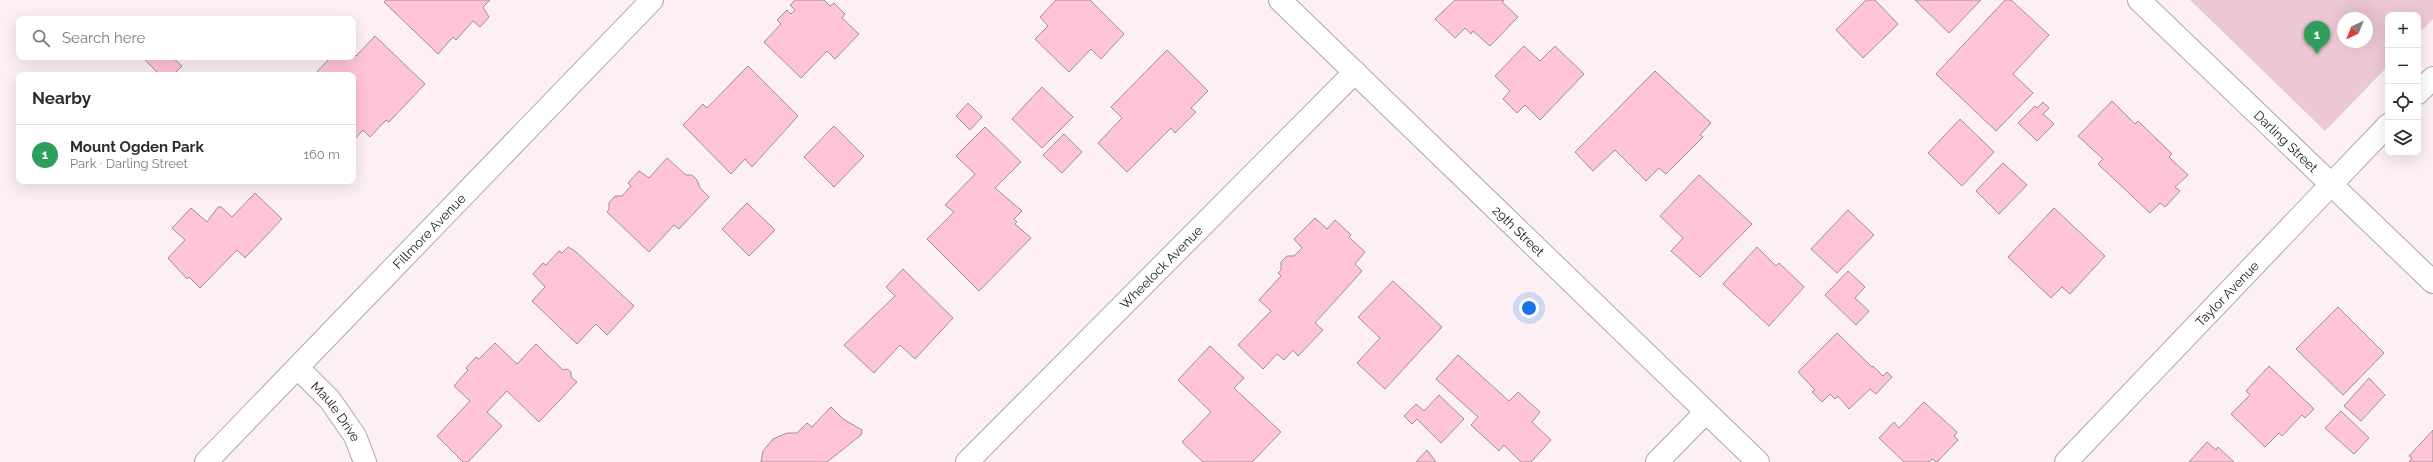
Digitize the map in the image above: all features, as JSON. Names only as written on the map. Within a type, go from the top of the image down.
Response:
[{"type":"street","name":"Fillmore Avenue","points":[[206,462],[652,0]]},
{"type":"street","name":"29th Street","points":[[1280,0],[1758,462]]},
{"type":"street","name":"Darling Street","points":[[2140,0],[2433,282]]},
{"type":"street","name":"Wheelock Avenue","points":[[967,462],[1355,72]]},
{"type":"street","points":[[2421,90],[2433,78]]},
{"type":"street","name":"Taylor Avenue","points":[[2066,462],[2385,128]]},
{"type":"street","name":"Maule Drive","points":[[298,368],[330,400],[356,436],[365,462]]},
{"type":"street","points":[[1657,462],[1706,412]]},
{"type":"shaded area","points":[[2190,0],[2433,0],[2433,19],[2421,31],[2421,12],[2385,12],[2385,69],[2325,131]]},
{"type":"building","points":[[386,0],[490,0],[483,7],[489,17],[480,27],[473,21],[456,40],[453,37],[438,54],[384,2]]},
{"type":"building","points":[[795,0],[824,0],[830,6],[834,3],[845,14],[842,18],[859,34],[835,59],[827,51],[801,78],[764,42],[781,24],[777,20],[787,10],[791,14],[795,10],[790,5]]},
{"type":"building","points":[[1056,0],[1090,0],[1124,34],[1101,59],[1091,49],[1069,72],[1035,39],[1048,26],[1040,17]]},
{"type":"building","points":[[1455,0],[1504,0],[1502,2],[1518,17],[1490,46],[1473,31],[1471,34],[1465,28],[1455,38],[1435,19]]},
{"type":"building","points":[[1866,0],[1875,0],[1898,24],[1863,58],[1836,30]]},
{"type":"building","points":[[1915,0],[1981,0],[1949,33]]},
{"type":"building","points":[[2005,0],[2011,0],[2049,35],[2013,74],[2033,93],[1996,131],[1936,74]]},
{"type":"building","points":[[375,36],[425,84],[389,122],[386,120],[370,137],[363,130],[356,138],[356,72],[317,72],[328,60],[356,60],[356,56]]},
{"type":"building","points":[[1524,46],[1540,61],[1555,46],[1584,74],[1540,120],[1525,105],[1517,113],[1503,99],[1510,91],[1495,76]]},
{"type":"building","points":[[1167,50],[1208,91],[1191,108],[1196,112],[1175,133],[1171,128],[1127,172],[1098,143],[1122,118],[1111,107]]},
{"type":"building","points":[[145,60],[175,60],[182,66],[176,72],[157,72]]},
{"type":"building","points":[[748,66],[798,116],[752,167],[745,159],[731,174],[683,125],[703,104],[707,108]]},
{"type":"building","points":[[1655,71],[1711,123],[1700,135],[1703,137],[1666,174],[1659,168],[1646,181],[1615,150],[1593,171],[1575,152]]},
{"type":"building","points":[[1042,87],[1073,117],[1042,148],[1012,119]]},
{"type":"building","points":[[2112,101],[2135,124],[2138,121],[2172,154],[2169,157],[2188,175],[2175,187],[2180,191],[2165,207],[2160,203],[2150,213],[2098,164],[2103,159],[2078,136]]},
{"type":"building","points":[[2043,102],[2049,108],[2043,114],[2054,124],[2037,141],[2018,123],[2035,106],[2037,108]]},
{"type":"building","points":[[968,103],[982,117],[970,130],[956,116]]},
{"type":"building","points":[[1960,119],[1994,152],[1962,186],[1928,153]]},
{"type":"building","points":[[834,126],[864,156],[834,187],[804,157]]},
{"type":"building","points":[[985,127],[1021,162],[995,188],[1022,211],[1014,219],[1017,222],[1015,224],[1031,238],[979,291],[927,239],[954,212],[945,205],[975,174],[956,156]]},
{"type":"building","points":[[1064,134],[1082,152],[1062,173],[1043,155]]},
{"type":"building","points":[[667,158],[686,175],[692,175],[697,180],[700,188],[709,197],[679,229],[674,225],[649,252],[607,212],[609,209],[609,203],[615,196],[622,196],[631,186],[628,183],[639,171],[649,178]]},
{"type":"building","points":[[2003,163],[2027,185],[1999,214],[1976,191]]},
{"type":"building","points":[[1699,175],[1752,224],[1700,277],[1671,251],[1683,238],[1660,216]]},
{"type":"building","points":[[255,193],[282,219],[245,258],[237,250],[200,288],[189,277],[187,279],[168,258],[185,240],[172,228],[191,208],[207,222],[218,207],[221,207],[232,217]]},
{"type":"building","points":[[747,203],[775,230],[749,256],[722,229]]},
{"type":"building","points":[[2054,208],[2105,256],[2070,294],[2062,287],[2051,298],[2008,257]]},
{"type":"building","points":[[1848,210],[1874,235],[1837,273],[1811,249]]},
{"type":"building","points":[[1315,218],[1327,229],[1335,220],[1351,235],[1349,237],[1365,252],[1355,264],[1362,271],[1315,323],[1323,330],[1298,356],[1293,350],[1284,360],[1277,354],[1263,369],[1238,345],[1271,311],[1259,300],[1281,276],[1278,273],[1281,270],[1281,262],[1287,256],[1294,256],[1302,248],[1294,239]]},
{"type":"building","points":[[568,247],[575,251],[634,306],[607,335],[596,324],[577,344],[532,301],[545,287],[533,274],[543,263],[546,265],[559,251],[562,253]]},
{"type":"building","points":[[1757,247],[1776,266],[1779,263],[1804,287],[1769,326],[1723,284]]},
{"type":"building","points":[[903,269],[953,318],[915,359],[900,345],[874,373],[844,345],[895,296],[886,287]]},
{"type":"building","points":[[1848,271],[1865,287],[1855,298],[1869,311],[1856,325],[1825,295]]},
{"type":"building","points":[[1393,281],[1442,327],[1385,389],[1357,363],[1380,338],[1358,317]]},
{"type":"building","points":[[2338,307],[2384,353],[2343,395],[2296,349]]},
{"type":"building","points":[[1837,333],[1883,376],[1887,372],[1892,377],[1876,394],[1870,389],[1849,409],[1838,396],[1835,399],[1830,394],[1822,402],[1812,392],[1815,390],[1798,372]]},
{"type":"building","points":[[495,343],[517,364],[536,344],[563,370],[567,369],[571,372],[571,377],[577,382],[539,422],[507,391],[487,412],[502,426],[468,462],[463,462],[437,436],[470,401],[454,386],[468,370],[466,368],[476,357],[479,359]]},
{"type":"building","points":[[1210,346],[1244,378],[1234,388],[1281,432],[1252,462],[1203,462],[1182,442],[1211,412],[1178,380]]},
{"type":"building","points":[[1458,355],[1509,401],[1518,392],[1540,412],[1532,422],[1551,440],[1531,462],[1521,462],[1504,445],[1499,451],[1471,425],[1478,417],[1436,379]]},
{"type":"building","points":[[2269,366],[2314,409],[2305,418],[2302,415],[2282,436],[2279,433],[2265,447],[2231,414],[2250,395],[2246,391]]},
{"type":"building","points":[[2369,378],[2385,395],[2361,421],[2344,406]]},
{"type":"building","points":[[1439,395],[1464,419],[1441,443],[1417,419],[1412,424],[1404,416],[1416,404],[1424,411]]},
{"type":"building","points":[[1924,402],[1957,432],[1954,436],[1958,440],[1937,462],[1932,459],[1929,462],[1904,462],[1879,438],[1894,422],[1899,428]]},
{"type":"building","points":[[831,407],[843,419],[862,430],[861,435],[827,462],[761,462],[763,451],[773,439],[787,433],[797,433],[807,423],[812,427]]},
{"type":"building","points":[[2341,411],[2369,438],[2354,454],[2325,428]]},
{"type":"building","points":[[2433,430],[2433,462],[2409,462],[2412,458],[2409,456]]},
{"type":"building","points":[[2207,442],[2216,450],[2218,447],[2234,462],[2189,462]]},
{"type":"building","points":[[1427,450],[1436,462],[1416,462]]},
{"type":"place","name":"Mount Ogden Park","points":[[2317,54]]}]
